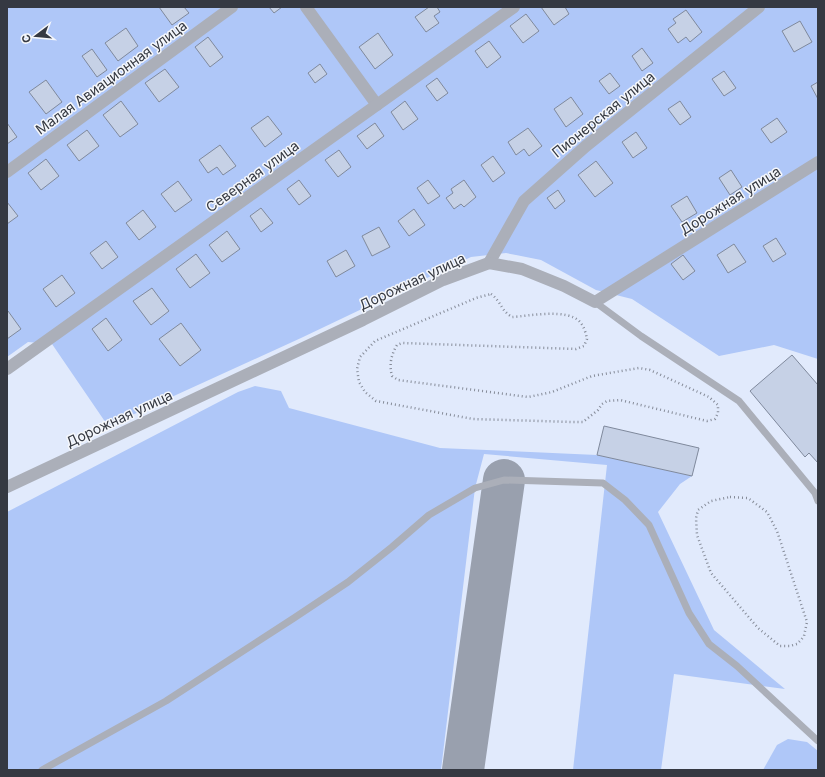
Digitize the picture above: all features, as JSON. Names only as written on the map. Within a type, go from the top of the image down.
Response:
[{"type":"street","name":"Малая Авиационная улица","points":[[7,172],[232,7]]},
{"type":"street","points":[[306,7],[377,105]]},
{"type":"street","name":"Северная улица","points":[[7,369],[514,7]]},
{"type":"street","name":"Пионерская улица","points":[[489,263],[524,201],[586,146],[759,7]]},
{"type":"street","name":"Дорожная улица","points":[[595,302],[818,162]]},
{"type":"street","points":[[489,263],[522,269],[564,286],[595,302]]},
{"type":"street","name":"Дорожная улица","points":[[7,487],[363,320],[443,280],[489,263]]},
{"type":"lane","points":[[595,302],[641,336],[738,401],[815,493],[818,501]]},
{"type":"lane","points":[[42,770],[166,701],[294,618],[348,582],[429,515],[476,488],[504,480],[603,483],[625,500],[649,525],[689,613],[709,644],[736,666],[818,741]]},
{"type":"path","points":[[491,294],[498,299],[505,313],[512,317],[561,314],[570,316],[580,321],[587,339],[584,346],[576,349],[402,343],[397,345],[392,355],[390,369],[392,376],[398,380],[528,397],[552,392],[592,376],[640,368],[650,370],[709,397],[718,405],[718,413],[715,419],[707,421],[620,400],[607,401],[583,422],[473,419],[376,401],[365,392],[359,382],[357,369],[360,357],[375,341],[476,298],[491,294]]},
{"type":"path","points":[[730,497],[748,498],[767,512],[777,531],[807,622],[804,636],[797,644],[780,646],[758,628],[711,573],[697,535],[696,518],[698,510],[711,501],[730,497]]},
{"type":"shaded area","points":[[7,7],[818,7],[818,359],[774,345],[719,356],[632,299],[596,290],[541,260],[506,253],[471,257],[301,338],[108,426],[52,344],[28,342],[7,357]]},
{"type":"shaded area","points":[[255,386],[281,391],[289,408],[440,448],[597,455],[692,476],[680,484],[658,512],[714,630],[785,689],[674,674],[661,770],[573,770],[607,465],[484,454],[475,488],[441,770],[7,770],[7,512],[238,392]]},
{"type":"shaded area","points":[[788,739],[807,742],[818,751],[818,770],[763,770],[777,745]]},
{"type":"building","points":[[159,7],[184,7],[189,13],[172,25]]},
{"type":"building","points":[[269,7],[282,7],[274,13]]},
{"type":"building","points":[[429,7],[437,7],[440,12],[434,16],[439,23],[426,32],[415,17]]},
{"type":"building","points":[[541,7],[565,7],[569,14],[554,25]]},
{"type":"building","points":[[686,10],[702,32],[690,42],[686,37],[678,43],[668,29],[676,23],[673,19]]},
{"type":"building","points":[[526,14],[539,31],[523,43],[510,26]]},
{"type":"building","points":[[800,21],[812,42],[794,52],[782,31]]},
{"type":"building","points":[[126,28],[138,46],[118,61],[105,43]]},
{"type":"building","points":[[378,33],[393,55],[375,69],[359,47]]},
{"type":"building","points":[[208,37],[223,57],[210,67],[195,47]]},
{"type":"building","points":[[489,41],[501,57],[487,68],[475,51]]},
{"type":"building","points":[[642,48],[653,63],[642,71],[632,56]]},
{"type":"building","points":[[92,49],[107,70],[97,77],[82,56]]},
{"type":"building","points":[[320,64],[327,74],[315,83],[308,73]]},
{"type":"building","points":[[165,69],[179,87],[159,102],[145,83]]},
{"type":"building","points":[[724,71],[736,88],[724,96],[712,79]]},
{"type":"building","points":[[610,73],[620,86],[609,94],[599,81]]},
{"type":"building","points":[[437,78],[448,93],[437,101],[426,86]]},
{"type":"building","points":[[46,80],[62,102],[46,114],[29,92]]},
{"type":"building","points":[[818,82],[818,99],[811,86]]},
{"type":"building","points":[[571,97],[583,114],[566,127],[554,109]]},
{"type":"building","points":[[121,101],[138,124],[120,137],[103,115]]},
{"type":"building","points":[[405,101],[418,119],[403,130],[391,112]]},
{"type":"building","points":[[680,101],[691,117],[680,125],[668,109]]},
{"type":"building","points":[[268,116],[282,134],[265,147],[251,128]]},
{"type":"building","points":[[777,118],[787,132],[771,143],[761,129]]},
{"type":"building","points":[[7,123],[17,137],[7,144]]},
{"type":"building","points":[[375,123],[384,136],[367,149],[357,136]]},
{"type":"building","points":[[528,128],[542,146],[529,156],[524,149],[516,155],[508,142]]},
{"type":"building","points":[[87,130],[99,146],[79,161],[67,145]]},
{"type":"building","points":[[636,132],[647,148],[633,158],[622,142]]},
{"type":"building","points":[[220,145],[236,166],[223,175],[217,167],[208,173],[199,160]]},
{"type":"building","points":[[339,150],[351,167],[338,177],[325,160]]},
{"type":"building","points":[[493,156],[505,173],[493,182],[481,165]]},
{"type":"building","points":[[46,159],[59,176],[41,190],[28,173]]},
{"type":"building","points":[[596,161],[613,183],[595,197],[578,175]]},
{"type":"building","points":[[731,170],[742,187],[730,195],[719,178]]},
{"type":"building","points":[[299,180],[311,196],[299,205],[287,189]]},
{"type":"building","points":[[428,180],[440,196],[428,204],[417,188]]},
{"type":"building","points":[[464,180],[476,197],[464,207],[461,204],[454,209],[446,198],[453,193],[451,189]]},
{"type":"building","points":[[178,181],[192,200],[175,212],[161,194]]},
{"type":"building","points":[[558,190],[565,201],[555,209],[547,198]]},
{"type":"building","points":[[687,196],[697,213],[682,222],[671,206]]},
{"type":"building","points":[[7,202],[18,216],[7,224]]},
{"type":"building","points":[[261,208],[273,223],[261,232],[250,216]]},
{"type":"building","points":[[414,209],[425,225],[409,236],[398,221]]},
{"type":"building","points":[[143,210],[156,227],[139,240],[126,223]]},
{"type":"building","points":[[379,227],[390,247],[372,256],[362,236]]},
{"type":"building","points":[[227,231],[240,249],[222,262],[209,245]]},
{"type":"building","points":[[776,238],[786,254],[773,262],[763,246]]},
{"type":"building","points":[[106,241],[118,257],[102,269],[90,253]]},
{"type":"building","points":[[734,244],[746,262],[728,273],[717,255]]},
{"type":"building","points":[[346,250],[355,266],[336,277],[327,261]]},
{"type":"building","points":[[196,254],[210,273],[190,288],[176,269]]},
{"type":"building","points":[[683,255],[695,271],[683,280],[671,264]]},
{"type":"building","points":[[62,275],[75,293],[56,307],[43,289]]},
{"type":"building","points":[[152,288],[169,311],[151,325],[133,301]]},
{"type":"building","points":[[8,311],[21,329],[7,339],[7,312]]},
{"type":"building","points":[[106,318],[122,340],[108,351],[92,329]]},
{"type":"building","points":[[181,323],[201,350],[180,366],[159,339]]},
{"type":"building","points":[[792,355],[818,385],[818,463],[809,453],[805,457],[750,391]]},
{"type":"building","points":[[604,426],[699,448],[692,476],[597,455]]},
{"type":"taxiway","points":[[463,770],[504,480]]}]
